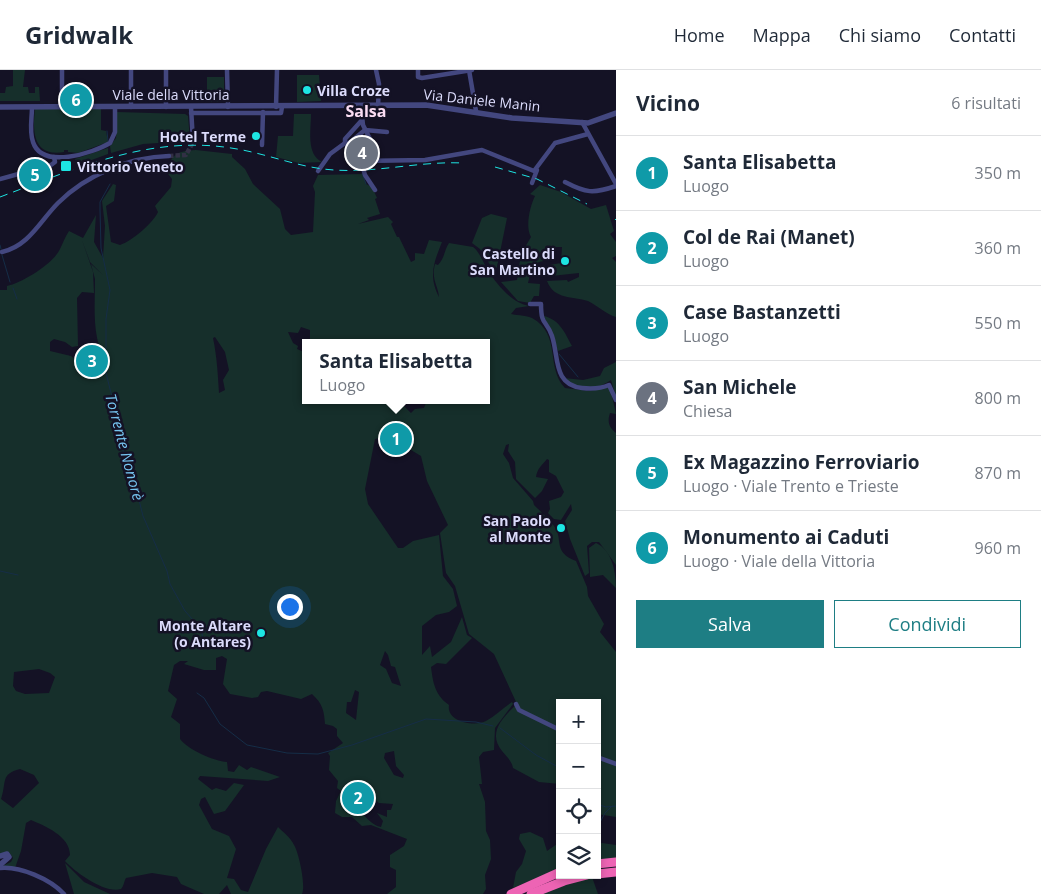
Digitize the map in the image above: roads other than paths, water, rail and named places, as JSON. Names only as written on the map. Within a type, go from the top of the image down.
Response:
[{"type":"highway","points":[[601,864],[616,862]]},
{"type":"highway","points":[[601,874],[616,872]]},
{"type":"highway","points":[[511,894],[556,874]]},
{"type":"highway","points":[[531,894],[572,879]]},
{"type":"street","points":[[62,70],[62,107]]},
{"type":"street","points":[[131,70],[131,107]]},
{"type":"street","points":[[166,70],[166,107]]},
{"type":"street","points":[[227,70],[228,107]]},
{"type":"street","points":[[276,70],[280,109]]},
{"type":"street","points":[[376,70],[378,107]]},
{"type":"street","points":[[418,70],[418,77],[422,78],[470,70],[476,111]]},
{"type":"street","name":"Via Daniele Manin","points":[[378,107],[433,106],[476,111],[512,118],[582,122],[593,122],[616,113]]},
{"type":"street","name":"Viale della Vittoria","points":[[0,107],[166,107],[191,110],[263,110],[378,107]]},
{"type":"street","points":[[32,107],[34,145],[42,154],[54,157],[77,155],[110,143],[115,132],[115,107]]},
{"type":"street","name":"Viale della Vittoria","points":[[191,110],[228,107],[263,110]]},
{"type":"street","points":[[361,107],[362,120],[370,139],[371,159]]},
{"type":"street","points":[[191,110],[193,142]]},
{"type":"street","points":[[262,145],[263,110]]},
{"type":"street","points":[[345,143],[345,139],[362,120]]},
{"type":"street","points":[[565,182],[584,192],[616,185],[582,122]]},
{"type":"street","points":[[318,171],[330,154],[345,143],[349,143],[365,130],[387,132]]},
{"type":"street","points":[[375,190],[360,162],[371,159],[425,160],[482,150],[534,172],[555,143],[588,134]]},
{"type":"street","points":[[2,252],[25,241],[59,203],[91,178],[132,162],[168,156]]},
{"type":"street","points":[[0,179],[51,165],[55,162],[54,157]]},
{"type":"street","points":[[532,183],[539,164]]},
{"type":"street","points":[[530,304],[540,304],[541,320],[552,335],[563,380],[571,387],[591,389],[609,385],[616,400]]},
{"type":"street","points":[[516,704],[519,710],[556,728]]},
{"type":"street","points":[[601,758],[616,764]]},
{"type":"street","points":[[0,856],[7,854],[9,857],[0,866]]},
{"type":"street","points":[[0,866],[24,870],[56,886],[64,894]]},
{"type":"waterway","points":[[107,131],[108,141]]},
{"type":"waterway","points":[[350,148],[360,169]]},
{"type":"waterway","points":[[362,173],[366,184]]},
{"type":"waterway","name":"Torrente Nonorè","points":[[110,184],[100,202],[101,248],[110,290],[106,319],[106,347],[103,361],[121,433],[124,457],[136,488],[143,516],[167,571],[170,584],[185,611],[201,629],[203,639]]},
{"type":"waterway","points":[[0,245],[1,249]]},
{"type":"waterway","points":[[2,255],[10,282]]},
{"type":"waterway","points":[[13,288],[17,299]]},
{"type":"waterway","points":[[559,354],[578,377]]},
{"type":"waterway","points":[[0,571],[18,575]]},
{"type":"waterway","points":[[197,693],[204,698],[220,724],[247,745],[287,753],[318,754],[352,745],[426,719],[476,722],[493,726]]},
{"type":"waterway","points":[[500,728],[536,755],[556,766]]},
{"type":"waterway","points":[[601,805],[616,806]]},
{"type":"waterway","points":[[601,820],[612,806]]},
{"type":"tunnel","points":[[169,156],[186,155],[193,142]]},
{"type":"railway","points":[[0,197],[113,157],[171,146],[201,145],[231,148],[321,169],[334,170],[366,170],[463,163]]},
{"type":"railway","points":[[495,167],[537,179],[587,204]]},
{"type":"place","name":"Villa Croze","points":[[307,90]]},
{"type":"place","name":"Monumento ai Caduti","points":[[76,100]]},
{"type":"place","name":"Hotel Terme","points":[[256,136]]},
{"type":"place","name":"San Michele","points":[[362,153]]},
{"type":"place","name":"Vittorio Veneto","points":[[66,166]]},
{"type":"place","name":"Ex Magazzino Ferroviario","points":[[35,175]]},
{"type":"place","name":"Castello di San Martino","points":[[565,261]]},
{"type":"place","name":"Case Bastanzetti","points":[[92,361]]},
{"type":"place","name":"Santa Elisabetta","points":[[396,439]]},
{"type":"place","name":"San Paolo al Monte","points":[[561,528]]},
{"type":"place","name":"Monte Altare (o Antares)","points":[[261,633]]},
{"type":"place","name":"Col de Rai (Manet)","points":[[358,798]]},
{"type":"district","name":"Salsa","points":[[366,111]]}]
